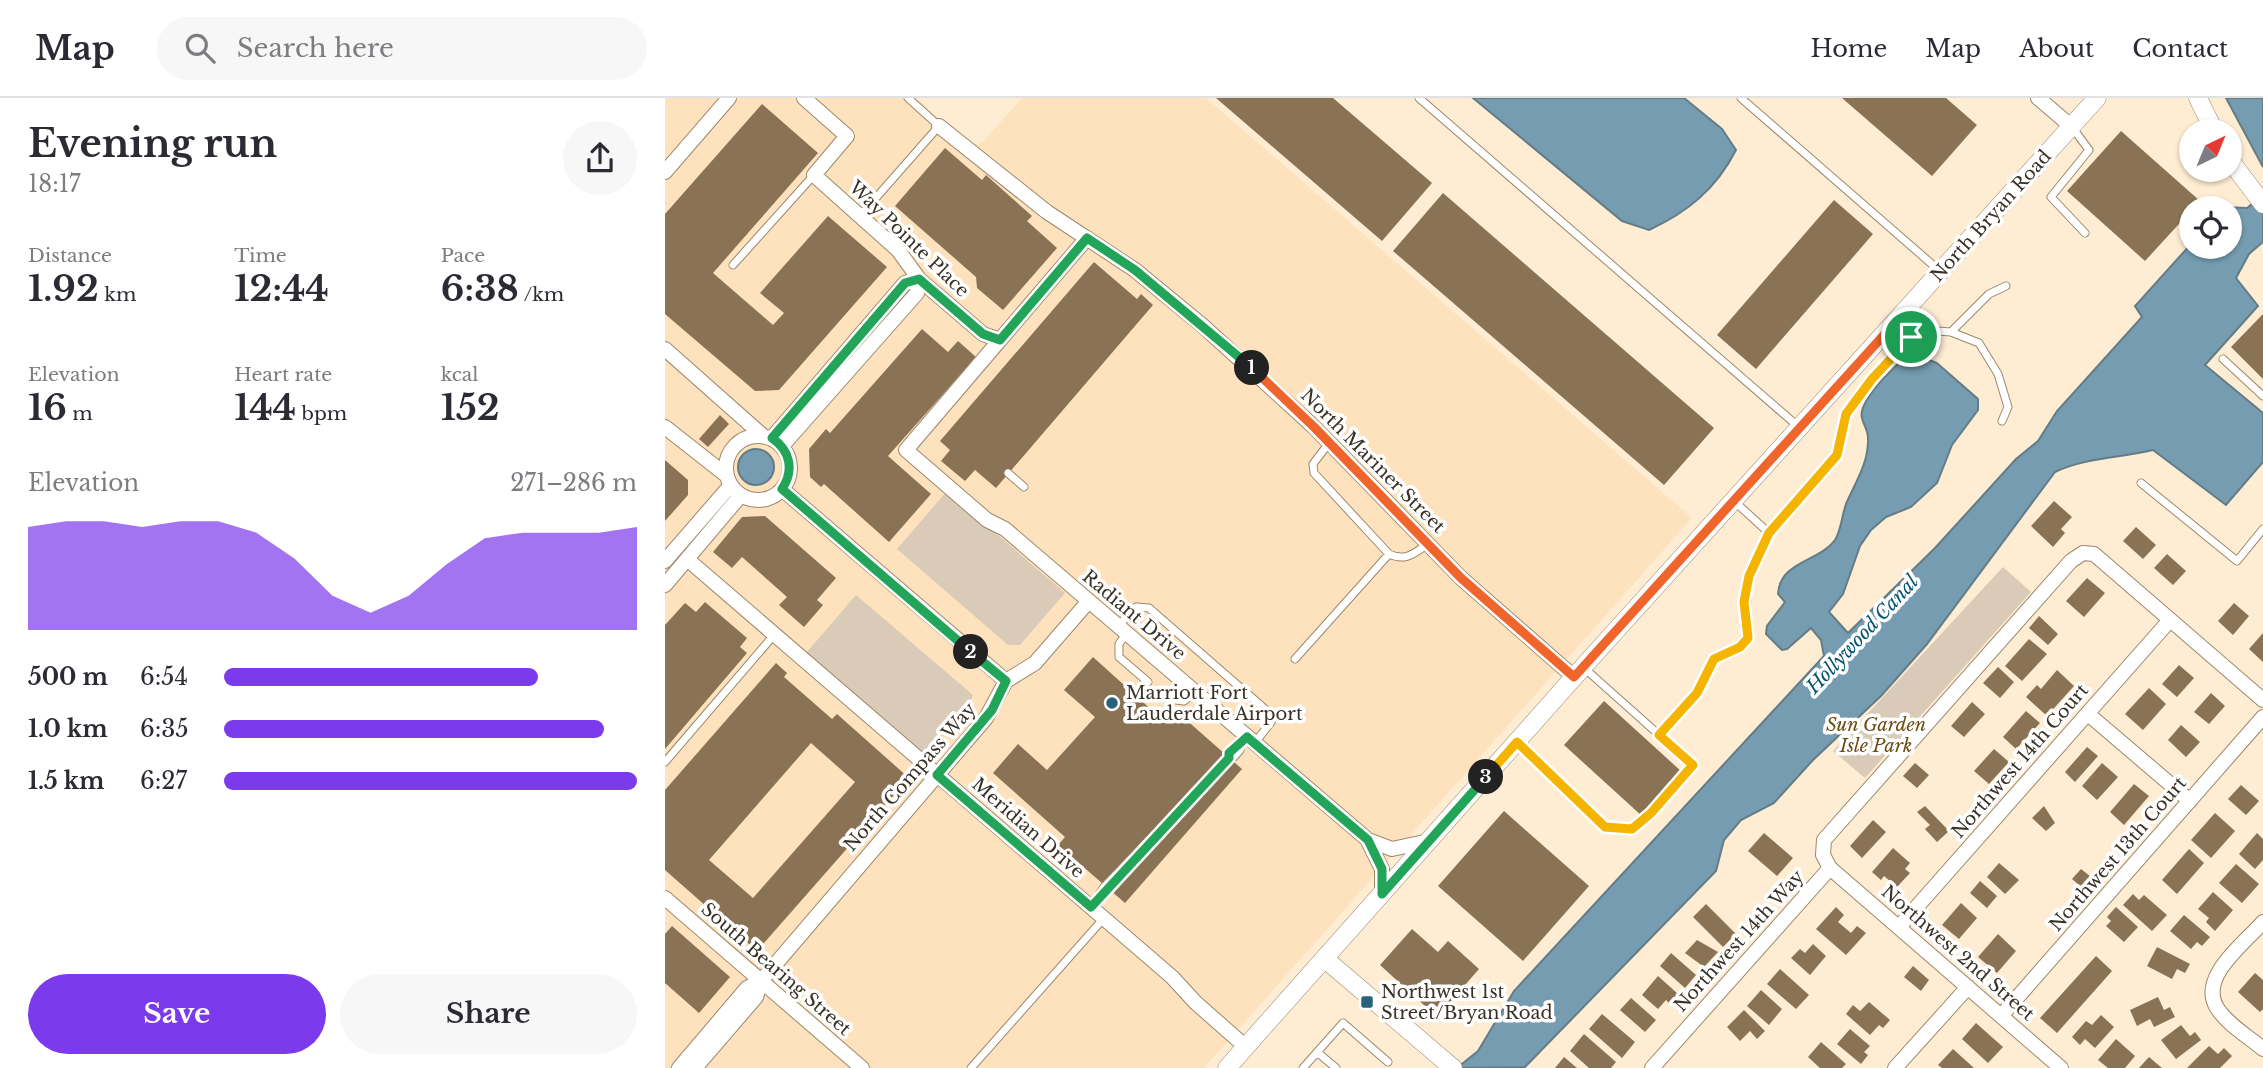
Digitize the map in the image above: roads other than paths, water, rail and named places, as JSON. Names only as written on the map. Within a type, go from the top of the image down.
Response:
[{"type":"street","points":[[665,172],[729,98]]},
{"type":"street","points":[[804,98],[847,136],[814,175]]},
{"type":"street","points":[[2038,98],[2071,127]]},
{"type":"street","name":"North Bryan Road","points":[[1227,1068],[1578,672],[2097,98]]},
{"type":"street","points":[[2198,98],[2208,119]]},
{"type":"street","name":"North Mariner Street","points":[[939,126],[1048,212],[1135,270],[1203,326],[1330,443],[1461,578],[1578,672]]},
{"type":"street","name":"Way Pointe Place","points":[[814,175],[907,259],[919,279],[983,334],[1000,340]]},
{"type":"street","points":[[2242,177],[2258,199]]},
{"type":"street","points":[[1000,340],[1087,238]]},
{"type":"street","points":[[772,440],[917,293],[919,279]]},
{"type":"street","name":"Radiant Drive","points":[[1000,340],[906,450],[1194,691],[1245,744],[1368,840],[1392,849],[1429,841]]},
{"type":"street","points":[[665,349],[772,440],[790,463],[790,472],[782,489],[775,495],[758,500],[732,486],[665,427]]},
{"type":"street","points":[[665,584],[687,559],[732,486],[727,454],[733,446],[751,435],[772,440]]},
{"type":"street","points":[[665,561],[732,486]]},
{"type":"street","points":[[782,489],[1006,681],[1035,663],[1088,602]]},
{"type":"street","name":"Northwest 14th Way","points":[[1652,1068],[1830,868],[1823,855],[1824,840],[1974,669],[2083,553],[2094,554],[2169,620]]},
{"type":"street","name":"Meridian Drive","points":[[687,559],[937,775],[1094,903],[1104,918],[1246,1047]]},
{"type":"street","points":[[2169,620],[2263,700]]},
{"type":"street","name":"Northwest 14th Court","points":[[1899,927],[2169,620]]},
{"type":"street","name":"North Compass Way","points":[[761,981],[992,710],[1006,681]]},
{"type":"street","points":[[2088,714],[2190,801]]},
{"type":"street","name":"Northwest 13th Court","points":[[2001,1016],[2263,717]]},
{"type":"street","name":"Radiant Drive","points":[[1368,840],[1382,869],[1382,894]]},
{"type":"street","name":"Northwest 2nd Street","points":[[1830,868],[2061,1068]]},
{"type":"street","name":"South Bearing Street","points":[[665,898],[862,1068]]},
{"type":"street","points":[[2263,922],[2214,978],[2212,995],[2218,1010],[2263,1049]]},
{"type":"street","points":[[1325,959],[1451,1066]]},
{"type":"street","points":[[679,1068],[747,988],[761,981]]},
{"type":"street","points":[[695,1068],[756,997],[761,981]]},
{"type":"street","points":[[1895,1068],[1968,987]]},
{"type":"lane","points":[[860,216],[939,126],[908,98]]},
{"type":"lane","points":[[1419,98],[1800,428]]},
{"type":"lane","points":[[1741,98],[1941,272]]},
{"type":"lane","points":[[2071,127],[2089,150],[2051,197],[2085,233]]},
{"type":"lane","points":[[733,265],[814,175]]},
{"type":"lane","points":[[1951,332],[1989,294],[2006,286]]},
{"type":"lane","points":[[1902,315],[1923,330],[1951,332],[1979,343],[1998,374],[2008,408],[2002,421]]},
{"type":"lane","points":[[1659,735],[1697,693],[1714,659],[1740,647],[1748,638],[1744,602],[1749,576],[1769,533],[1837,455],[1846,414],[1872,379],[1902,344],[1923,330]]},
{"type":"lane","points":[[2223,359],[2263,396]]},
{"type":"lane","points":[[1330,443],[1313,464],[1314,473],[1389,554],[1399,559],[1406,558],[1428,544]]},
{"type":"lane","points":[[1008,473],[1024,487]]},
{"type":"lane","points":[[2141,483],[2237,561],[2263,529]]},
{"type":"lane","points":[[1734,501],[1769,533]]},
{"type":"lane","points":[[1295,659],[1389,554]]},
{"type":"lane","points":[[1094,903],[1229,758],[1229,753],[1245,744],[1271,722],[1266,710],[1149,608],[1136,607],[1122,630],[1119,657],[1148,682]]},
{"type":"lane","points":[[665,762],[775,635]]},
{"type":"lane","points":[[1517,742],[1605,827],[1619,830],[1632,829],[1651,813],[1693,765],[1578,672]]},
{"type":"lane","points":[[1167,699],[1184,701],[1194,691]]},
{"type":"lane","points":[[971,1068],[1104,918]]},
{"type":"lane","points":[[1303,1068],[1343,1023],[1388,1062]]},
{"type":"lane","points":[[1317,1052],[1336,1068]]},
{"type":"water","points":[[1473,98],[1684,98],[1722,129],[1736,150],[1700,198],[1649,230],[1622,221]]},
{"type":"water","points":[[2226,98],[2263,98],[2263,167],[2242,128],[2242,119],[2237,119]]},
{"type":"water","name":"Hollywood Canal","points":[[2263,195],[2263,242],[2249,254],[2236,278],[2258,306],[2205,365],[2263,413],[2263,462],[2226,505],[2153,450],[2090,461],[2055,472],[1927,644],[1881,696],[1813,760],[1774,803],[1741,820],[1724,840],[1716,871],[1525,1067],[1457,1068],[1478,1051],[1514,991],[1824,656],[1821,640],[1811,628],[1787,649],[1782,650],[1766,634],[1767,626],[1785,602],[1778,594],[1785,575],[1828,547],[1837,536],[1868,447],[1863,408],[1871,393],[1885,377],[1913,353],[1937,363],[1978,399],[1978,410],[1952,445],[1937,483],[1911,507],[1886,517],[1871,530],[1860,546],[1843,594],[1829,612],[1848,633],[1935,548],[2016,459],[2038,441],[2057,411],[2142,317],[2135,306],[2179,257],[2242,259],[2242,208],[2247,208]]},
{"type":"water","points":[[756,449],[769,454],[774,467],[769,480],[756,485],[743,480],[738,467],[743,454]]},
{"type":"place","name":"Marriott Fort Lauderdale Airport","points":[[1112,703]]},
{"type":"place","name":"Northwest 1st Street/Bryan Road","points":[[1367,1002]]},
{"type":"park label","name":"Sun Garden Isle Park","points":[[1876,735]]}]
